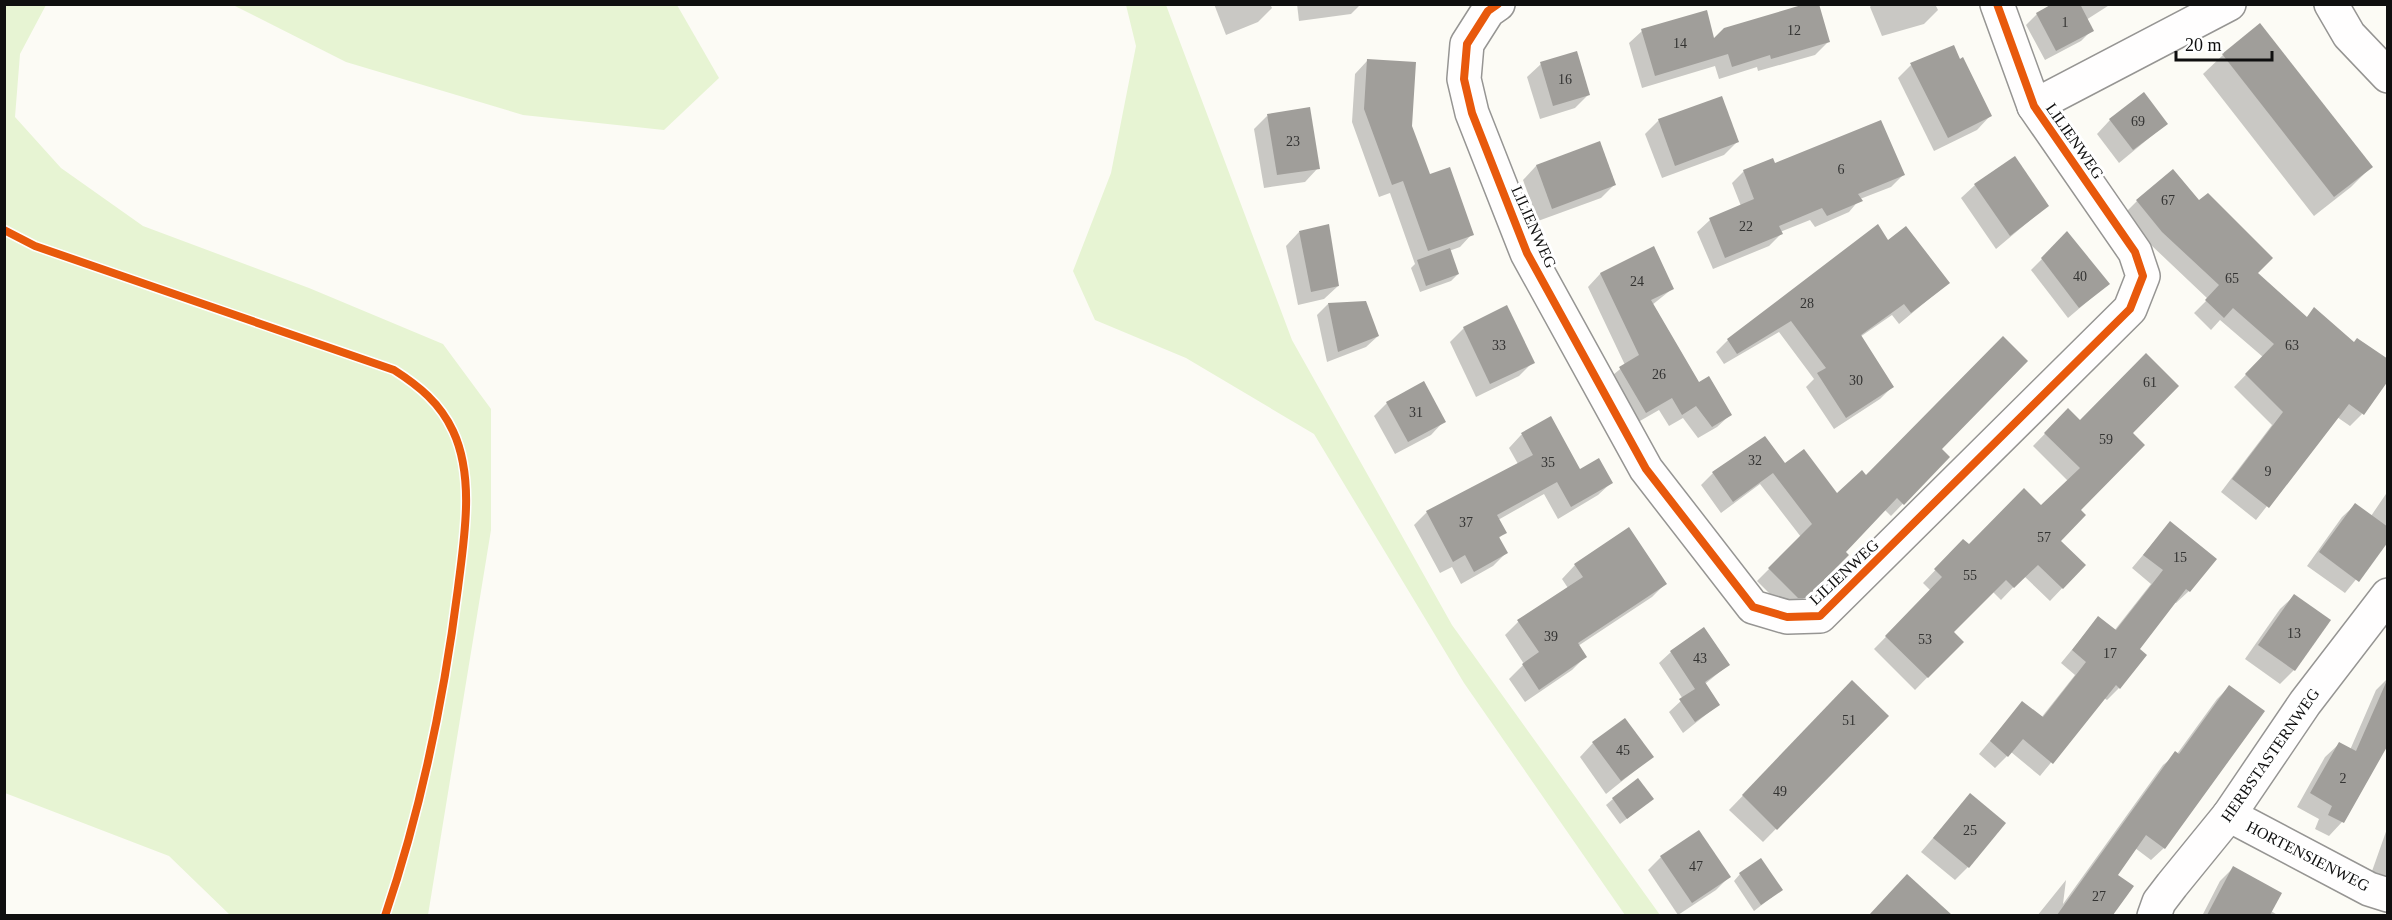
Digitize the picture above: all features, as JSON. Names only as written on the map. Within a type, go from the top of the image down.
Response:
[{"type":"street","name":"LILIENWEG","points":[[1498,4],[1488,11],[1467,44],[1464,80],[1472,113],[1527,253],[1646,469],[1754,607],[1787,617],[1820,616],[2130,309],[2143,276],[2135,252],[2034,106],[1997,4]]},
{"type":"street","name":"LILIENWEG","points":[[2034,106],[2229,4]]},
{"type":"street","points":[[2331,4],[2349,35],[2388,76]]},
{"type":"street","name":"HERBSTASTERNWEG","points":[[2154,915],[2159,903],[2172,885],[2229,815],[2305,703],[2388,594]]},
{"type":"street","name":"HORTENSIENWEG","points":[[2229,815],[2369,889],[2388,895]]},
{"type":"green space","points":[[4,5],[46,5],[20,54],[15,117],[61,168],[143,226],[309,288],[443,344],[491,409],[491,530],[428,915],[230,915],[169,856],[5,793]]},
{"type":"green space","points":[[233,5],[677,5],[719,78],[664,130],[523,115],[346,62]]},
{"type":"green space","points":[[1126,5],[1166,5],[1292,340],[1452,625],[1660,915],[1625,915],[1464,683],[1314,434],[1186,358],[1095,320],[1073,271],[1111,173],[1136,46]]},
{"type":"building","points":[[1805,4],[1819,4],[1830,42],[1771,59],[1770,55],[1732,67],[1728,54],[1655,76],[1641,29],[1707,10],[1714,38],[1724,28]]},
{"type":"building","points":[[2052,4],[2080,4],[2094,31],[2056,51],[2036,13]]},
{"type":"building","points":[[2260,23],[2373,167],[2334,197],[2222,54]]},
{"type":"building","points":[[1954,45],[1960,59],[1963,57],[1992,116],[1948,138],[1910,63]]},
{"type":"building","points":[[1577,51],[1590,95],[1553,106],[1540,62]]},
{"type":"building","points":[[1367,59],[1416,62],[1412,126],[1430,174],[1450,167],[1474,235],[1428,251],[1403,181],[1392,185],[1364,109]]},
{"type":"building","points":[[2144,92],[2168,124],[2133,150],[2109,119]]},
{"type":"building","points":[[1722,96],[1739,142],[1675,166],[1658,119]]},
{"type":"building","points":[[1310,107],[1320,169],[1277,175],[1267,114]]},
{"type":"building","points":[[1881,120],[1905,175],[1858,194],[1863,201],[1827,216],[1822,208],[1779,226],[1783,234],[1725,258],[1709,218],[1754,199],[1743,170],[1773,158],[1775,163]]},
{"type":"building","points":[[1600,141],[1616,185],[1552,209],[1536,165]]},
{"type":"building","points":[[2015,156],[2049,206],[2010,236],[1974,184]]},
{"type":"building","points":[[2173,169],[2199,200],[2208,193],[2273,258],[2258,273],[2307,317],[2314,307],[2354,342],[2357,338],[2388,359],[2388,381],[2364,415],[2349,404],[2269,508],[2232,479],[2283,412],[2245,374],[2274,344],[2233,308],[2224,318],[2205,300],[2219,285],[2162,232],[2136,200]]},
{"type":"building","points":[[1329,224],[1339,286],[1311,292],[1299,231]]},
{"type":"building","points":[[1878,224],[1888,240],[1906,226],[1950,283],[1911,313],[1904,304],[1861,335],[1894,387],[1846,418],[1817,373],[1826,368],[1791,321],[1737,354],[1727,339]]},
{"type":"building","points":[[2067,231],[2110,284],[2079,308],[2041,258]]},
{"type":"building","points":[[1654,246],[1674,289],[1651,300],[1699,382],[1709,376],[1732,415],[1712,427],[1696,406],[1682,415],[1672,398],[1646,413],[1619,367],[1639,355],[1600,273]]},
{"type":"building","points":[[1450,248],[1459,274],[1426,286],[1417,260]]},
{"type":"building","points":[[1366,301],[1379,336],[1338,352],[1328,303]]},
{"type":"building","points":[[1507,305],[1535,363],[1490,384],[1463,327]]},
{"type":"building","points":[[2003,336],[2028,361],[1942,449],[1950,457],[1904,505],[1897,498],[1846,552],[1849,555],[1806,598],[1798,598],[1768,568],[1812,524],[1773,473],[1733,502],[1712,472],[1765,436],[1785,463],[1804,449],[1837,493],[1862,470],[1866,475]]},
{"type":"building","points":[[2146,353],[2179,386],[2133,433],[2145,445],[2081,510],[2086,515],[2061,541],[2086,565],[2063,589],[2038,565],[2014,588],[2006,580],[1954,632],[1964,642],[1928,678],[1885,636],[1942,577],[1934,569],[1963,539],[1969,544],[2024,488],[2041,505],[2080,468],[2044,433],[2068,408],[2080,420]]},
{"type":"building","points":[[1424,381],[1446,422],[1408,442],[1386,402]]},
{"type":"building","points":[[1551,416],[1580,469],[1599,458],[1613,483],[1571,507],[1557,482],[1497,515],[1507,533],[1499,537],[1508,553],[1474,572],[1465,555],[1453,562],[1426,511],[1533,455],[1521,433]]},
{"type":"building","points":[[2355,503],[2388,527],[2388,542],[2359,582],[2319,552]]},
{"type":"building","points":[[2170,521],[2217,559],[2190,592],[2186,589],[2140,649],[2147,655],[2120,689],[2116,685],[2053,764],[2023,739],[2008,757],[1990,741],[2022,701],[2043,717],[2086,662],[2072,650],[2098,616],[2116,630],[2163,570],[2143,555]]},
{"type":"building","points":[[1629,527],[1667,584],[1578,643],[1587,657],[1539,690],[1522,664],[1539,652],[1517,620],[1583,577],[1574,564]]},
{"type":"building","points":[[2294,594],[2331,620],[2295,671],[2258,645]]},
{"type":"building","points":[[1704,627],[1730,665],[1705,682],[1720,705],[1695,722],[1679,699],[1695,689],[1670,651]]},
{"type":"building","points":[[2388,678],[2388,745],[2344,823],[2328,815],[2332,806],[2310,793],[2339,742],[2356,751]]},
{"type":"building","points":[[1852,680],[1889,716],[1777,830],[1742,795]]},
{"type":"building","points":[[2229,685],[2265,711],[2165,849],[2146,835],[2118,875],[2134,886],[2113,915],[2057,915],[2175,751],[2179,754]]},
{"type":"building","points":[[1625,718],[1654,757],[1621,781],[1592,742]]},
{"type":"building","points":[[1638,778],[1654,799],[1627,819],[1612,798]]},
{"type":"building","points":[[1970,793],[2006,823],[1969,868],[1933,838]]},
{"type":"building","points":[[1699,830],[1731,877],[1692,903],[1660,856]]},
{"type":"building","points":[[1761,858],[1783,890],[1761,905],[1739,873]]},
{"type":"building","points":[[2233,866],[2282,893],[2270,915],[2207,915]]},
{"type":"building","points":[[1907,874],[1952,915],[1869,915]]},
{"type":"cycle path","points":[[1498,4],[1488,11],[1467,44],[1464,79],[1472,113],[1527,253],[1646,469],[1753,607],[1787,617],[1820,616],[2130,309],[2143,276],[2135,252],[2034,106],[1997,4]]},
{"type":"cycle path","points":[[4,230],[35,246],[394,370],[428,396],[448,421],[460,449],[466,488],[465,529],[460,569],[446,671],[430,754],[410,836],[385,916]]}]
